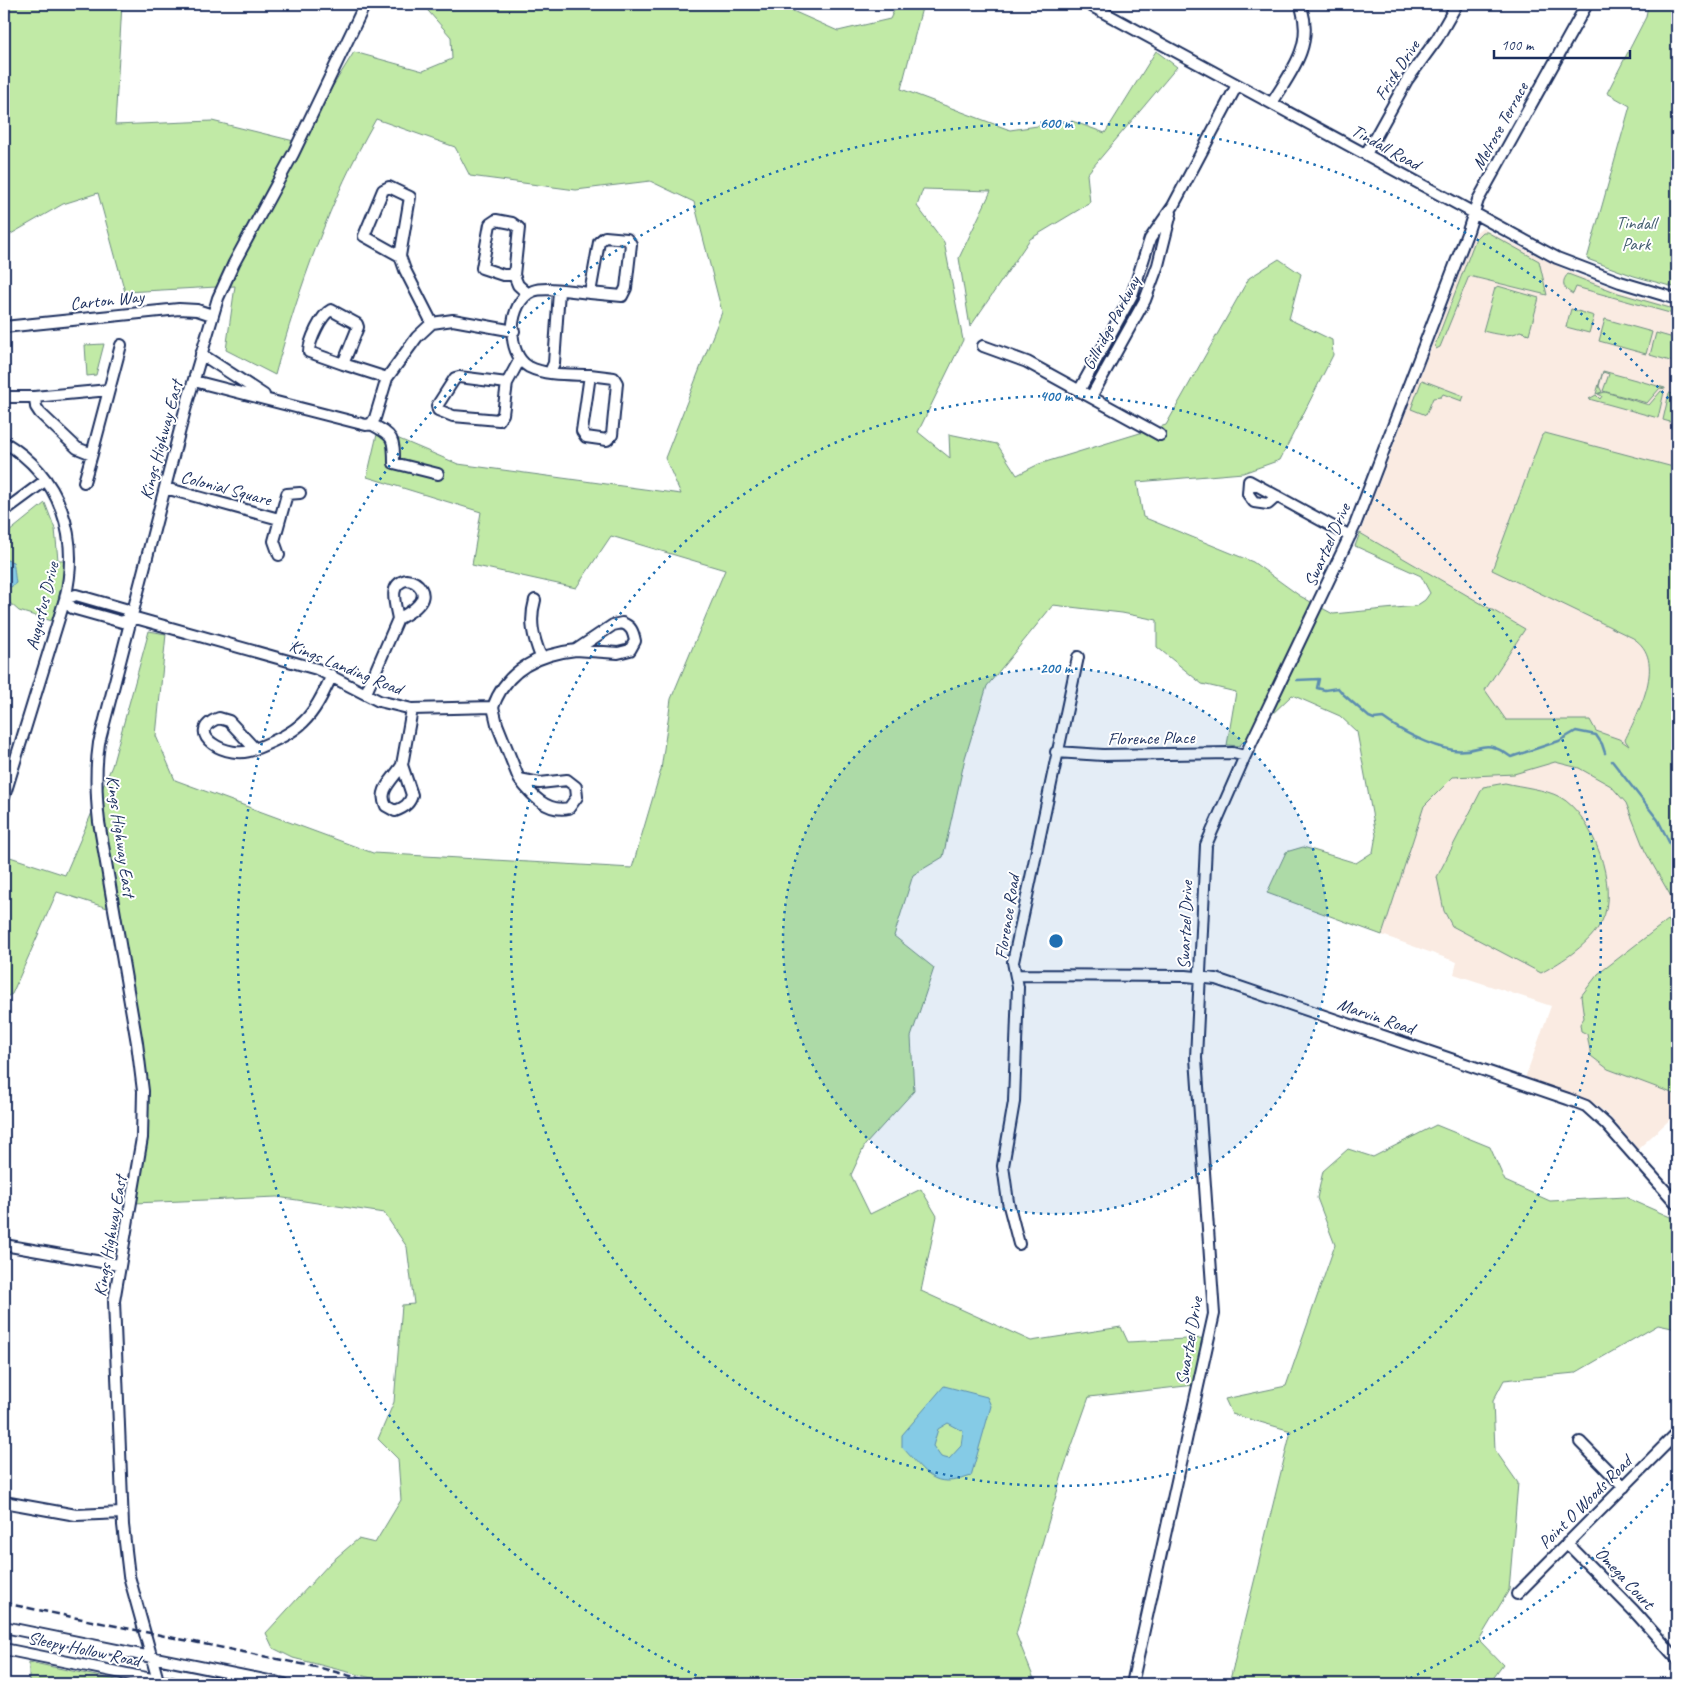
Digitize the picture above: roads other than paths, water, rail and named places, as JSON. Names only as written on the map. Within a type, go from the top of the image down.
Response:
[{"type":"street","name":"Kings Highway East","points":[[158,1683],[129,1576],[122,1513],[114,1322],[119,1266],[133,1197],[142,1138],[143,1090],[137,1043],[99,822],[95,780],[99,743],[164,488],[212,315],[227,276],[293,154],[365,4]]},
{"type":"street","name":"Tindall Road","points":[[1088,4],[1570,264],[1620,282],[1677,299]]},
{"type":"street","name":"Frisk Drive","points":[[1366,154],[1407,80],[1436,39],[1457,4]]},
{"type":"street","name":"Melrose Terrace","points":[[1474,213],[1478,200],[1587,4]]},
{"type":"street","points":[[1272,103],[1302,51],[1306,29],[1303,6]]},
{"type":"street","name":"Gillridge Parkway","points":[[1079,391],[1115,327],[1138,278],[1150,239],[1173,206],[1237,85]]},
{"type":"street","points":[[400,256],[364,236],[383,190],[389,187],[410,197],[400,256],[405,270],[432,323]]},
{"type":"street","name":"Gillridge Parkway","points":[[1091,397],[1127,333],[1152,283],[1173,206]]},
{"type":"street","name":"Swartzel Drive","points":[[1132,1684],[1214,1314],[1196,1058],[1206,845],[1245,756],[1350,536],[1474,213]]},
{"type":"street","points":[[514,275],[503,275],[482,268],[491,221],[512,223],[520,228],[514,275],[518,285],[528,294]]},
{"type":"street","points":[[590,293],[601,239],[609,237],[629,240],[631,244],[625,294],[622,296],[590,293],[559,290],[533,290],[521,299],[517,308],[514,331],[515,349],[520,359],[528,366],[550,372],[590,375],[614,378],[617,383],[612,435],[607,440],[586,437],[582,431],[590,375]]},
{"type":"street","points":[[1138,278],[1152,283]]},
{"type":"street","points":[[550,372],[554,363],[559,290]]},
{"type":"street","name":"Carton Way","points":[[4,327],[179,309],[190,309],[212,315]]},
{"type":"street","points":[[343,364],[358,328],[357,324],[331,310],[326,312],[314,335],[310,352],[343,364],[387,378]]},
{"type":"street","points":[[371,424],[387,378],[417,337],[432,323],[453,320],[514,331]]},
{"type":"street","points":[[1115,327],[1127,333]]},
{"type":"street","points":[[84,482],[121,346]]},
{"type":"street","points":[[984,346],[1027,362],[1160,436]]},
{"type":"street","points":[[201,354],[268,398]]},
{"type":"street","points":[[507,383],[455,378],[439,400],[438,410],[453,416],[499,420],[503,414],[507,383],[520,359]]},
{"type":"street","points":[[194,381],[268,398],[345,420],[366,425],[371,424],[392,437],[394,443],[394,463],[438,474]]},
{"type":"street","points":[[4,397],[35,397],[109,390]]},
{"type":"street","points":[[35,397],[35,404],[40,413],[77,448],[92,454]]},
{"type":"street","name":"Augustus Drive","points":[[4,442],[26,457],[46,480],[62,509],[70,544],[70,575],[64,599],[4,793]]},
{"type":"street","points":[[4,511],[46,480]]},
{"type":"street","name":"Colonial Square","points":[[164,488],[279,519]]},
{"type":"street","points":[[279,555],[274,541],[287,494],[300,493]]},
{"type":"street","points":[[1277,496],[1350,536]]},
{"type":"street","name":"Kings Landing Road","points":[[64,599],[72,608],[122,622],[132,617],[290,660],[332,676],[379,701],[412,709],[493,707]]},
{"type":"street","points":[[535,600],[531,612],[531,626],[541,657]]},
{"type":"street","points":[[366,693],[398,619]]},
{"type":"street","points":[[519,779],[540,783],[567,780],[576,787],[577,797],[568,808],[548,805],[532,796],[519,779],[496,724],[493,707],[498,692],[510,678],[541,657],[576,650],[606,653],[625,652],[633,646],[634,632],[627,625],[617,624],[576,650]]},
{"type":"street","name":"Florence Road","points":[[1020,1244],[1008,1202],[1004,1166],[1014,1102],[1017,975],[1013,962],[1056,752],[1078,657]]},
{"type":"street","points":[[255,749],[229,721],[219,718],[208,724],[207,739],[215,747],[247,753],[286,736],[309,719],[320,702],[332,676]]},
{"type":"street","points":[[402,765],[412,709]]},
{"type":"street","name":"Florence Place","points":[[1056,752],[1103,755],[1233,753],[1245,756]]},
{"type":"street","name":"Marvin Road","points":[[1017,975],[1200,977],[1216,979],[1586,1106],[1606,1124],[1677,1204]]},
{"type":"street","points":[[4,1245],[119,1266]]},
{"type":"street","name":"Point O Woods Road","points":[[1517,1594],[1624,1487],[1675,1440]]},
{"type":"street","points":[[1580,1442],[1624,1487]]},
{"type":"street","points":[[4,1502],[76,1515],[122,1513]]},
{"type":"street","name":"Omega Court","points":[[1567,1543],[1634,1611],[1677,1660]]},
{"type":"street","points":[[4,1626],[284,1684]]},
{"type":"street","name":"Sleepy Hollow Road","points":[[4,1649],[158,1683],[176,1684]]},
{"type":"water","points":[[4,561],[13,562],[14,566],[16,583],[11,587],[4,583]]},
{"type":"water","points":[[944,1386],[987,1397],[991,1406],[971,1476],[947,1481],[931,1476],[902,1447],[902,1435]],"holes":[[[948,1423],[963,1431],[961,1446],[949,1459],[941,1457],[933,1446],[938,1429]]]},
{"type":"waterway","points":[[1297,680],[1319,679],[1317,688],[1325,690],[1338,688],[1369,717],[1374,719],[1383,718],[1416,738],[1444,748],[1463,751],[1487,746],[1493,747],[1511,757],[1559,741],[1576,731],[1596,735],[1605,753]]},
{"type":"waterway","points":[[1612,761],[1658,820],[1677,858]]},
{"type":"railway","points":[[4,1603],[321,1668],[380,1684]]},
{"type":"park label","name":"Tindall Park","points":[[1636,233]]}]
